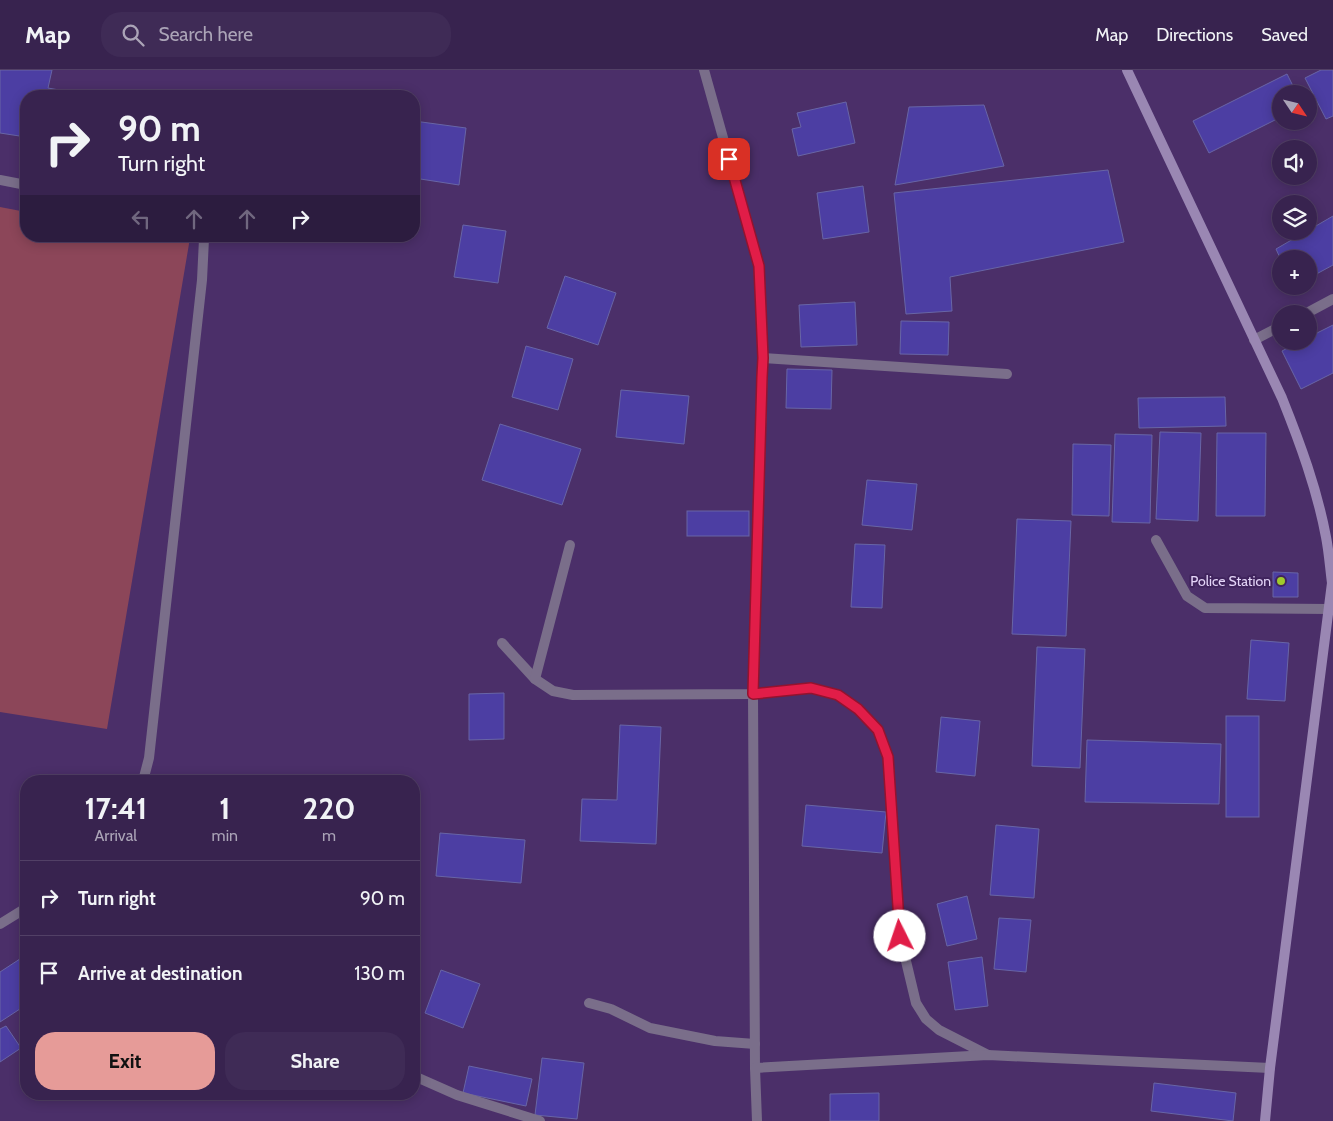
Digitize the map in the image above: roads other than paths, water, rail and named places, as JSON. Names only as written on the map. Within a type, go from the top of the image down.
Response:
[{"type":"street","points":[[704,70],[759,266],[763,358],[753,694],[755,1068],[757,1121]]},
{"type":"street","points":[[1127,70],[1282,398],[1300,444],[1315,491],[1326,538],[1333,583],[1270,1068],[1265,1121]]},
{"type":"street","points":[[0,180],[20,184]]},
{"type":"street","points":[[145,775],[149,758],[202,280],[204,242]]},
{"type":"street","points":[[1317,308],[1333,299]]},
{"type":"street","points":[[1254,340],[1272,331]]},
{"type":"street","points":[[763,358],[1006,374]]},
{"type":"street","points":[[1156,540],[1187,596],[1205,608],[1329,609]]},
{"type":"street","points":[[536,680],[570,545]]},
{"type":"street","points":[[502,643],[536,680],[553,691],[573,695],[753,694],[811,688],[838,695],[858,709],[878,730],[888,757],[900,936],[916,1003],[926,1019],[939,1030],[988,1055]]},
{"type":"street","points":[[0,924],[20,912]]},
{"type":"street","points":[[589,1003],[610,1008],[650,1028],[715,1041],[755,1044]]},
{"type":"street","points":[[755,1068],[988,1055],[1270,1068]]},
{"type":"street","points":[[420,1079],[457,1095],[540,1121]]},
{"type":"place","name":"Police Station","points":[[1281,581]]}]
